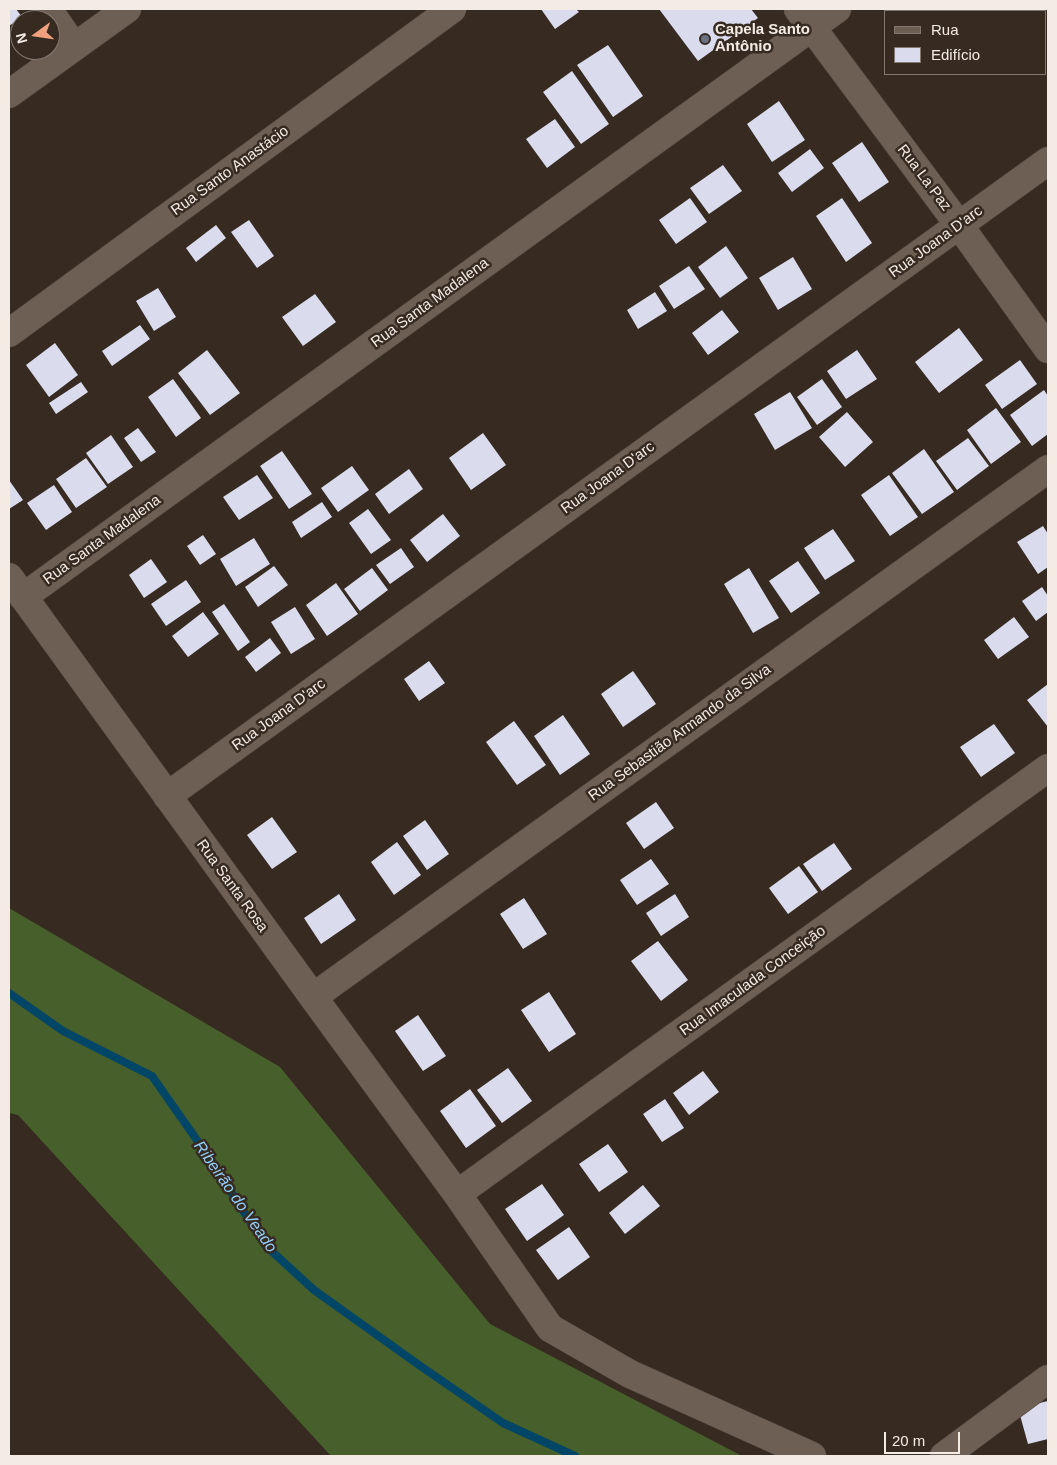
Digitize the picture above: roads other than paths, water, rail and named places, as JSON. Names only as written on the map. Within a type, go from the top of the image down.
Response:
[{"type":"street","points":[[48,9],[74,47]]},
{"type":"street","points":[[9,94],[127,9]]},
{"type":"street","name":"Rua Santo Anastácio","points":[[9,333],[452,9]]},
{"type":"street","name":"Rua Santa Madalena","points":[[16,587],[805,18],[837,9]]},
{"type":"street","name":"Rua La Paz","points":[[805,18],[959,225],[1048,349]]},
{"type":"street","name":"Rua Joana D'arc","points":[[167,796],[1048,161]]},
{"type":"street","name":"Rua Sebastião Armando da Silva","points":[[313,997],[1048,470]]},
{"type":"street","name":"Rua Santa Rosa","points":[[16,587],[457,1194],[550,1328],[630,1374],[812,1456]]},
{"type":"street","name":"Rua Imaculada Conceição","points":[[457,1194],[1048,768]]},
{"type":"street","points":[[944,1456],[1048,1379]]},
{"type":"waterway","name":"Ribeirão do Veado","points":[[9,993],[63,1031],[152,1076],[199,1143],[266,1246],[314,1290],[503,1423],[575,1456]]},
{"type":"place","name":"Capela Santo Antônio","points":[[705,39]]}]
